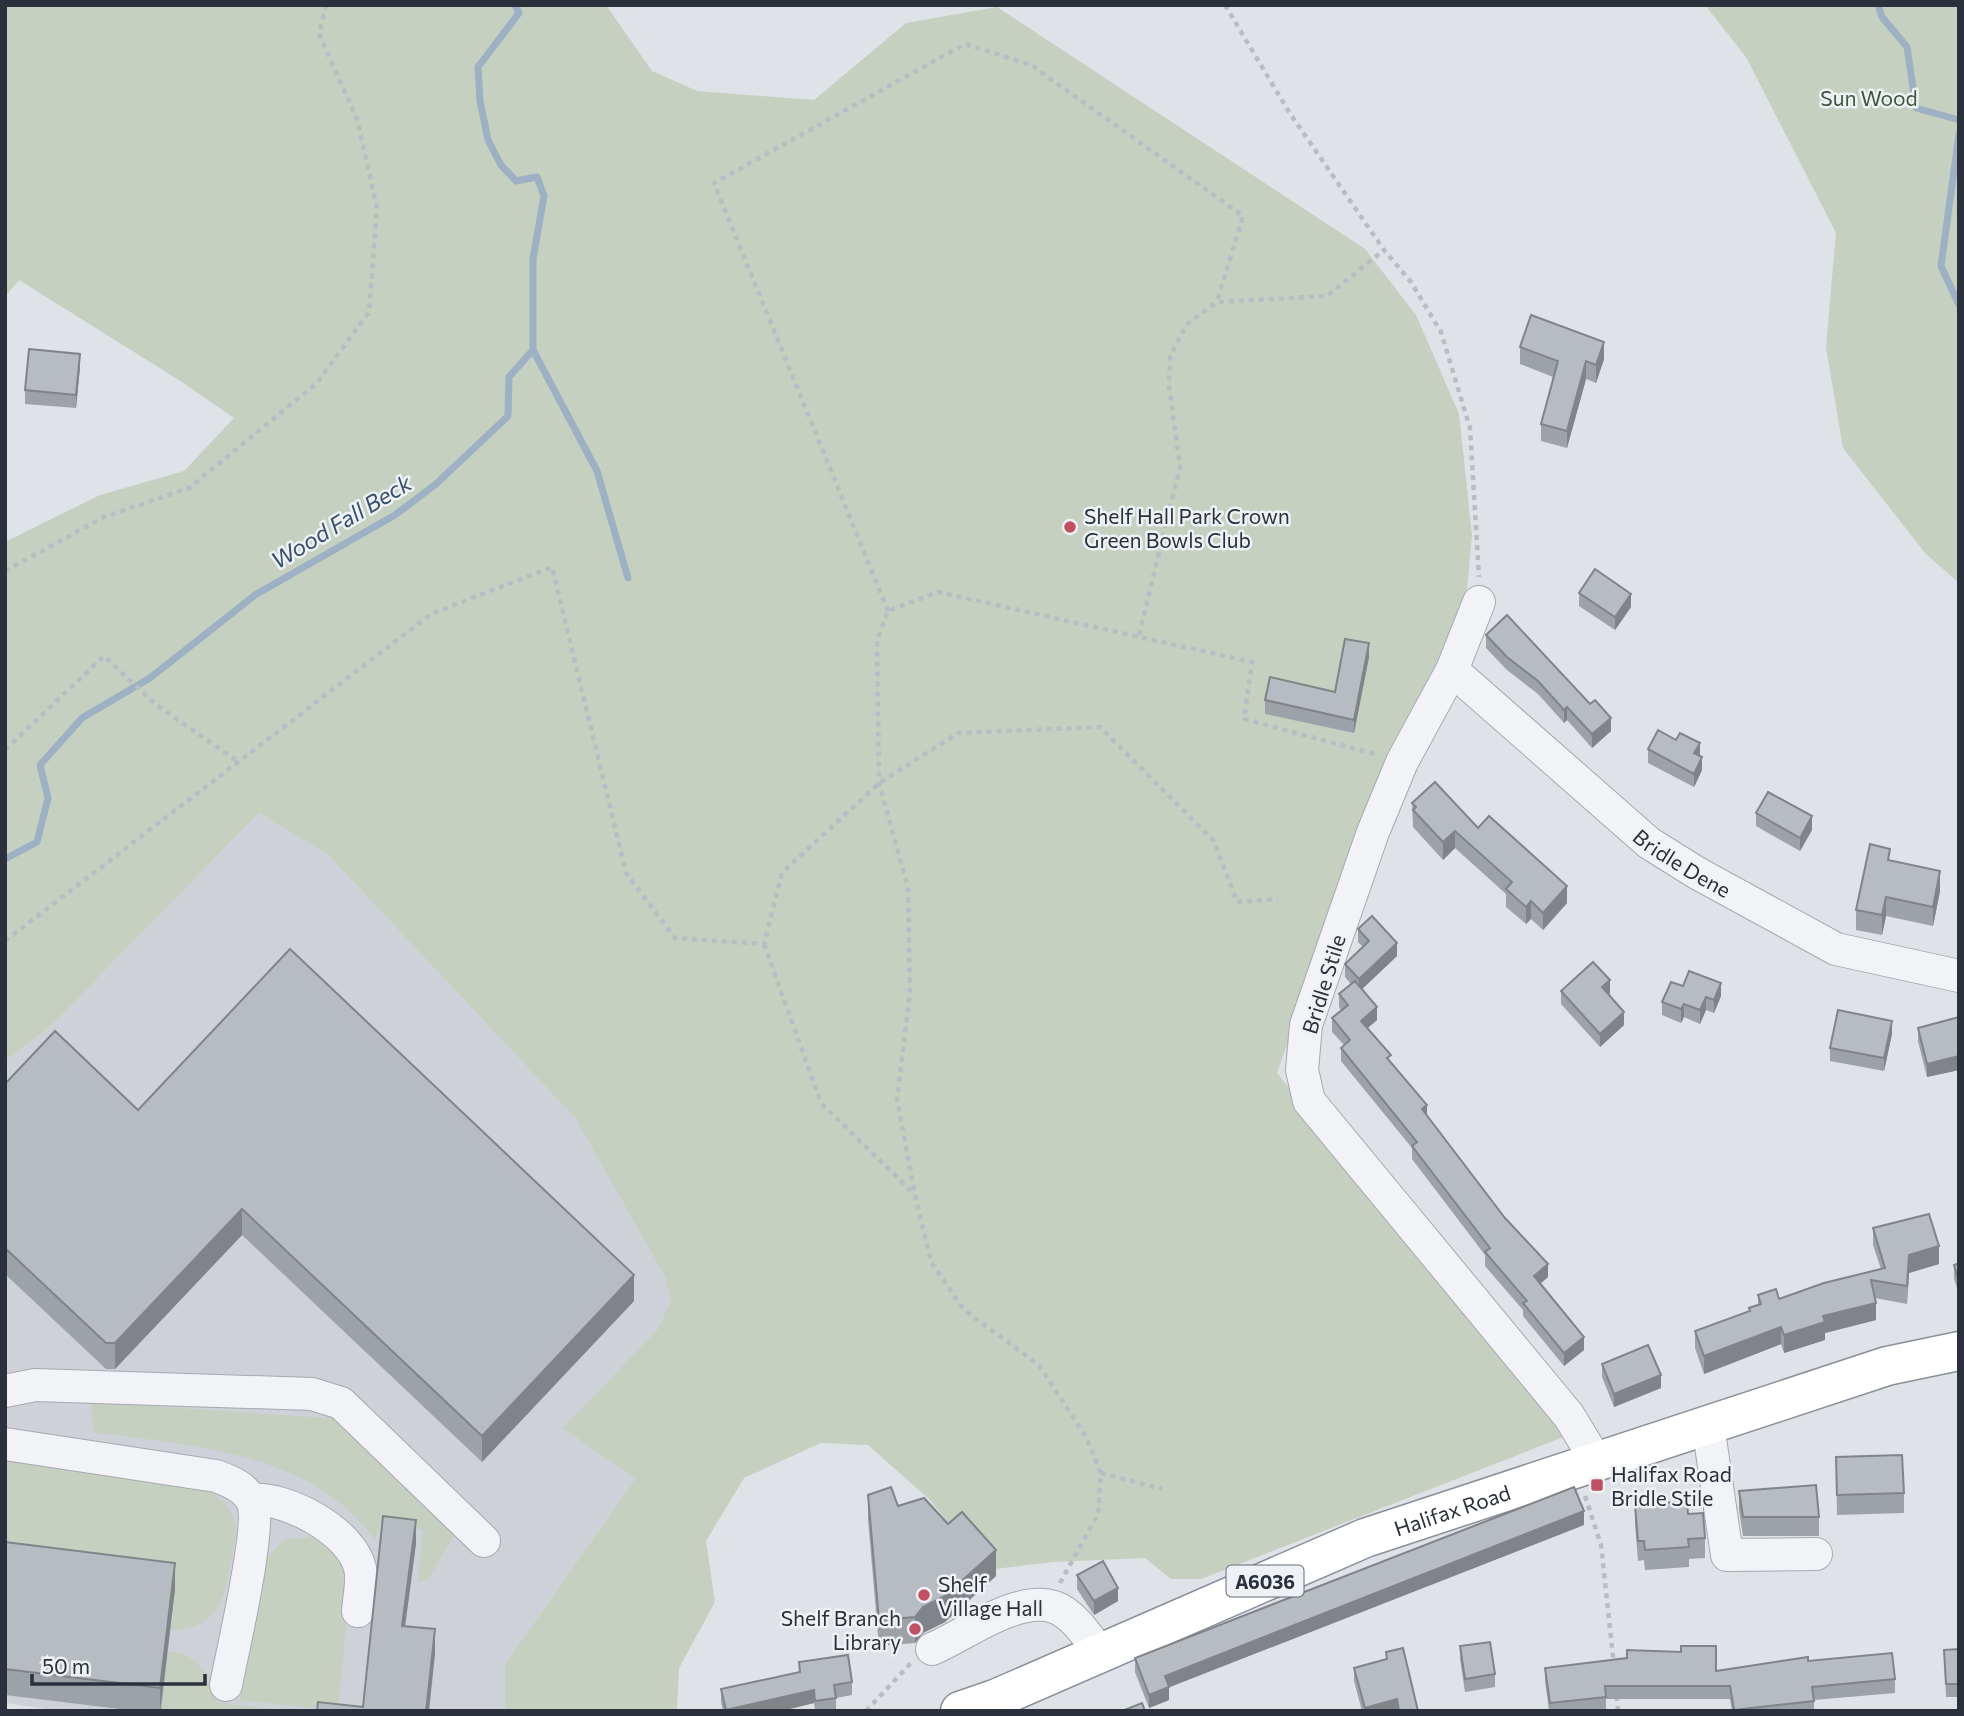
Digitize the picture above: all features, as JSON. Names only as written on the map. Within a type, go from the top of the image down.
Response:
[{"type":"highway","name":"Halifax Road","points":[[960,1711],[995,1699],[1365,1538],[1887,1366],[1959,1351]]},
{"type":"street","name":"Bridle Stile","points":[[1479,602],[1452,670],[1402,762],[1373,832],[1306,1025],[1302,1070],[1309,1101],[1569,1416],[1587,1465]]},
{"type":"street","name":"Bridle Dene","points":[[1452,670],[1649,843],[1697,873],[1836,949],[1959,976]]},
{"type":"street","points":[[5,1391],[35,1385],[298,1394],[341,1403],[484,1541]]},
{"type":"street","points":[[1708,1425],[1727,1555],[1816,1554]]},
{"type":"street","points":[[5,1444],[216,1476],[235,1483],[252,1500],[255,1527],[226,1685]]},
{"type":"street","points":[[252,1500],[270,1499],[304,1513],[339,1535],[360,1567],[358,1611]]},
{"type":"street","points":[[932,1649],[1007,1612],[1033,1605],[1056,1607],[1078,1625],[1100,1653]]},
{"type":"path","points":[[5,570],[104,517],[189,488],[317,383],[369,312],[377,208],[357,119],[319,34],[326,5]]},
{"type":"path","points":[[1225,5],[1289,112],[1384,250],[1411,282],[1441,332],[1470,428],[1479,602]]},
{"type":"path","points":[[1056,1607],[1061,1579],[1098,1514],[1101,1473],[1086,1437],[1039,1365],[964,1310],[931,1262],[897,1099],[910,992],[908,888],[879,783],[877,640],[888,611],[714,183],[965,44],[1031,65],[1243,216],[1217,302]]},
{"type":"path","points":[[1139,635],[1180,467],[1169,386],[1170,357],[1186,325],[1217,302],[1327,296],[1384,250]]},
{"type":"path","points":[[5,941],[431,614],[552,567],[626,873],[675,938],[764,944]]},
{"type":"path","points":[[888,611],[938,592],[1252,662],[1244,719],[1402,762]]},
{"type":"path","points":[[5,750],[104,656],[155,704],[239,762]]},
{"type":"path","points":[[915,1195],[821,1103],[764,944],[782,873],[879,783],[958,733],[1100,727],[1214,841],[1237,902],[1278,899]]},
{"type":"path","points":[[1587,1465],[1601,1545],[1615,1671]]},
{"type":"path","points":[[1101,1473],[1162,1489]]},
{"type":"path","points":[[866,1711],[904,1669],[932,1649]]},
{"type":"path","points":[[1616,1684],[1618,1711]]},
{"type":"shaded area","points":[[259,813],[327,854],[575,1118],[665,1277],[671,1300],[657,1330],[564,1428],[635,1479],[505,1664],[505,1711],[61,1711],[5,1703],[5,1061],[51,1026]]},
{"type":"green space","points":[[5,5],[606,5],[652,71],[697,91],[814,100],[906,23],[997,7],[1365,249],[1416,315],[1459,414],[1472,535],[1467,590],[1445,657],[1394,744],[1277,1073],[1571,1434],[1201,1579],[1171,1579],[1145,1558],[1053,1562],[986,1570],[930,1500],[868,1445],[821,1443],[744,1478],[706,1541],[715,1602],[679,1668],[677,1711],[505,1711],[505,1664],[635,1479],[563,1428],[657,1330],[671,1300],[665,1277],[575,1118],[327,854],[259,813],[51,1026],[5,1061],[5,542],[100,495],[184,471],[234,418],[182,382],[19,280],[5,297]]},
{"type":"green space","name":"Sun Wood","points":[[1705,5],[1959,5],[1959,583],[1925,553],[1843,448],[1826,347],[1836,233],[1746,57]]},
{"type":"green space","points":[[91,1402],[342,1419],[457,1531],[427,1581],[418,1581],[423,1530],[380,1523],[375,1541],[349,1511],[319,1488],[285,1471],[209,1449],[93,1432]]},
{"type":"green space","points":[[5,1462],[203,1488],[217,1497],[231,1513],[236,1534],[225,1588],[216,1610],[199,1624],[171,1630],[175,1590],[5,1569]]},
{"type":"green space","points":[[312,1537],[326,1545],[337,1556],[350,1584],[338,1711],[240,1700],[265,1560],[284,1540]]},
{"type":"green space","points":[[168,1651],[188,1656],[201,1667],[217,1702],[281,1711],[161,1709]]},
{"type":"building","points":[[1531,315],[1604,342],[1596,365],[1586,361],[1567,431],[1541,424],[1558,361],[1520,347]]},
{"type":"building","points":[[29,349],[80,354],[76,395],[25,390]]},
{"type":"building","points":[[1595,569],[1631,594],[1615,617],[1579,593]]},
{"type":"building","points":[[1507,615],[1590,704],[1595,700],[1611,718],[1592,734],[1567,707],[1564,710],[1538,681],[1507,657],[1486,635]]},
{"type":"building","points":[[1345,639],[1369,643],[1354,720],[1265,700],[1270,677],[1335,692]]},
{"type":"building","points":[[1658,730],[1676,740],[1680,733],[1700,743],[1694,753],[1702,757],[1694,774],[1648,749]]},
{"type":"building","points":[[1435,782],[1478,828],[1489,816],[1567,886],[1543,913],[1531,901],[1526,907],[1506,889],[1512,882],[1455,831],[1443,842],[1413,810],[1416,807],[1412,803]]},
{"type":"building","points":[[1768,792],[1812,816],[1800,838],[1756,813]]},
{"type":"building","points":[[1870,844],[1890,849],[1888,860],[1940,871],[1933,907],[1886,897],[1882,915],[1856,910]]},
{"type":"building","points":[[1372,916],[1397,943],[1359,979],[1345,964],[1369,941],[1358,929]]},
{"type":"building","points":[[290,949],[634,1275],[482,1436],[242,1209],[115,1343],[106,1343],[5,1248],[5,1084],[55,1031],[138,1110]]},
{"type":"building","points":[[1593,962],[1610,980],[1602,987],[1624,1012],[1600,1034],[1561,991]]},
{"type":"building","points":[[1689,971],[1721,983],[1714,1000],[1706,997],[1700,1010],[1684,1004],[1681,1009],[1662,1002],[1671,982],[1683,986]]},
{"type":"building","points":[[1355,981],[1377,1007],[1361,1021],[1391,1055],[1387,1058],[1427,1105],[1422,1109],[1505,1218],[1548,1264],[1534,1276],[1584,1337],[1564,1353],[1523,1303],[1527,1301],[1485,1252],[1490,1248],[1412,1146],[1417,1142],[1341,1048],[1350,1040],[1332,1018],[1348,1005],[1339,994]]},
{"type":"building","points":[[1838,1010],[1892,1021],[1884,1058],[1830,1048]]},
{"type":"building","points":[[1959,1017],[1959,1056],[1927,1064],[1918,1028]]},
{"type":"building","points":[[1929,1214],[1939,1246],[1909,1255],[1907,1286],[1871,1280],[1876,1303],[1823,1316],[1825,1322],[1784,1335],[1781,1327],[1704,1356],[1695,1331],[1750,1311],[1749,1308],[1761,1304],[1758,1295],[1776,1289],[1779,1299],[1824,1283],[1885,1268],[1873,1228]]},
{"type":"building","points":[[1959,1263],[1959,1282],[1954,1265]]},
{"type":"building","points":[[1648,1345],[1661,1375],[1614,1394],[1602,1364]]},
{"type":"building","points":[[1902,1455],[1904,1493],[1837,1495],[1836,1457]]},
{"type":"building","points":[[1816,1485],[1819,1517],[1743,1517],[1739,1491]]},
{"type":"building","name":"Shelf Village Hall","points":[[891,1487],[898,1506],[924,1498],[948,1524],[962,1512],[996,1550],[945,1596],[923,1607],[915,1617],[879,1620],[868,1495]]},
{"type":"building","points":[[1574,1487],[1584,1511],[1165,1676],[1169,1687],[1149,1695],[1135,1658]]},
{"type":"building","points":[[1687,1501],[1688,1514],[1703,1513],[1705,1538],[1688,1539],[1689,1547],[1645,1550],[1644,1541],[1638,1541],[1635,1505]]},
{"type":"building","points":[[383,1516],[416,1520],[402,1626],[435,1629],[426,1711],[317,1711],[318,1702],[363,1707]]},
{"type":"building","points":[[5,1542],[175,1563],[160,1688],[5,1669]]},
{"type":"building","points":[[1103,1561],[1118,1588],[1094,1601],[1077,1575]]},
{"type":"building","points":[[1490,1642],[1495,1674],[1465,1679],[1460,1646]]},
{"type":"building","points":[[1681,1646],[1716,1646],[1716,1671],[1808,1657],[1808,1661],[1892,1653],[1895,1679],[1812,1687],[1814,1701],[1734,1710],[1730,1686],[1605,1686],[1606,1697],[1550,1703],[1545,1668],[1627,1658],[1627,1650],[1681,1652]]},
{"type":"building","points":[[1403,1648],[1418,1711],[1399,1711],[1397,1699],[1365,1708],[1354,1668],[1387,1659],[1386,1652]]},
{"type":"building","points":[[1959,1649],[1959,1684],[1946,1684],[1944,1650]]},
{"type":"building","points":[[848,1655],[852,1682],[834,1685],[836,1698],[815,1701],[814,1690],[726,1710],[721,1689],[800,1672],[799,1662]]},
{"type":"building","points":[[1142,1703],[1145,1711],[1122,1711]]},
{"type":"waterway","name":"Wood Fall Beck","points":[[5,859],[37,842],[48,798],[40,765],[82,718],[150,678],[255,595],[395,515],[436,484],[508,416],[509,377],[533,350],[533,259],[544,196],[537,177],[516,181],[501,165],[488,140],[480,101],[478,67],[519,13],[515,5]]},
{"type":"waterway","points":[[1878,5],[1882,17],[1907,47],[1916,108],[1959,120]]},
{"type":"waterway","points":[[1959,134],[1941,266],[1959,305]]},
{"type":"waterway","points":[[533,350],[597,471],[628,578]]},
{"type":"place","name":"Shelf Hall Park Crown Green Bowls Club","points":[[1070,527]]},
{"type":"place","name":"Halifax Road Bridle Stile","points":[[1597,1485]]},
{"type":"place","name":"Shelf Village Hall","points":[[924,1595]]},
{"type":"place","name":"Shelf Branch Library","points":[[915,1629]]}]
